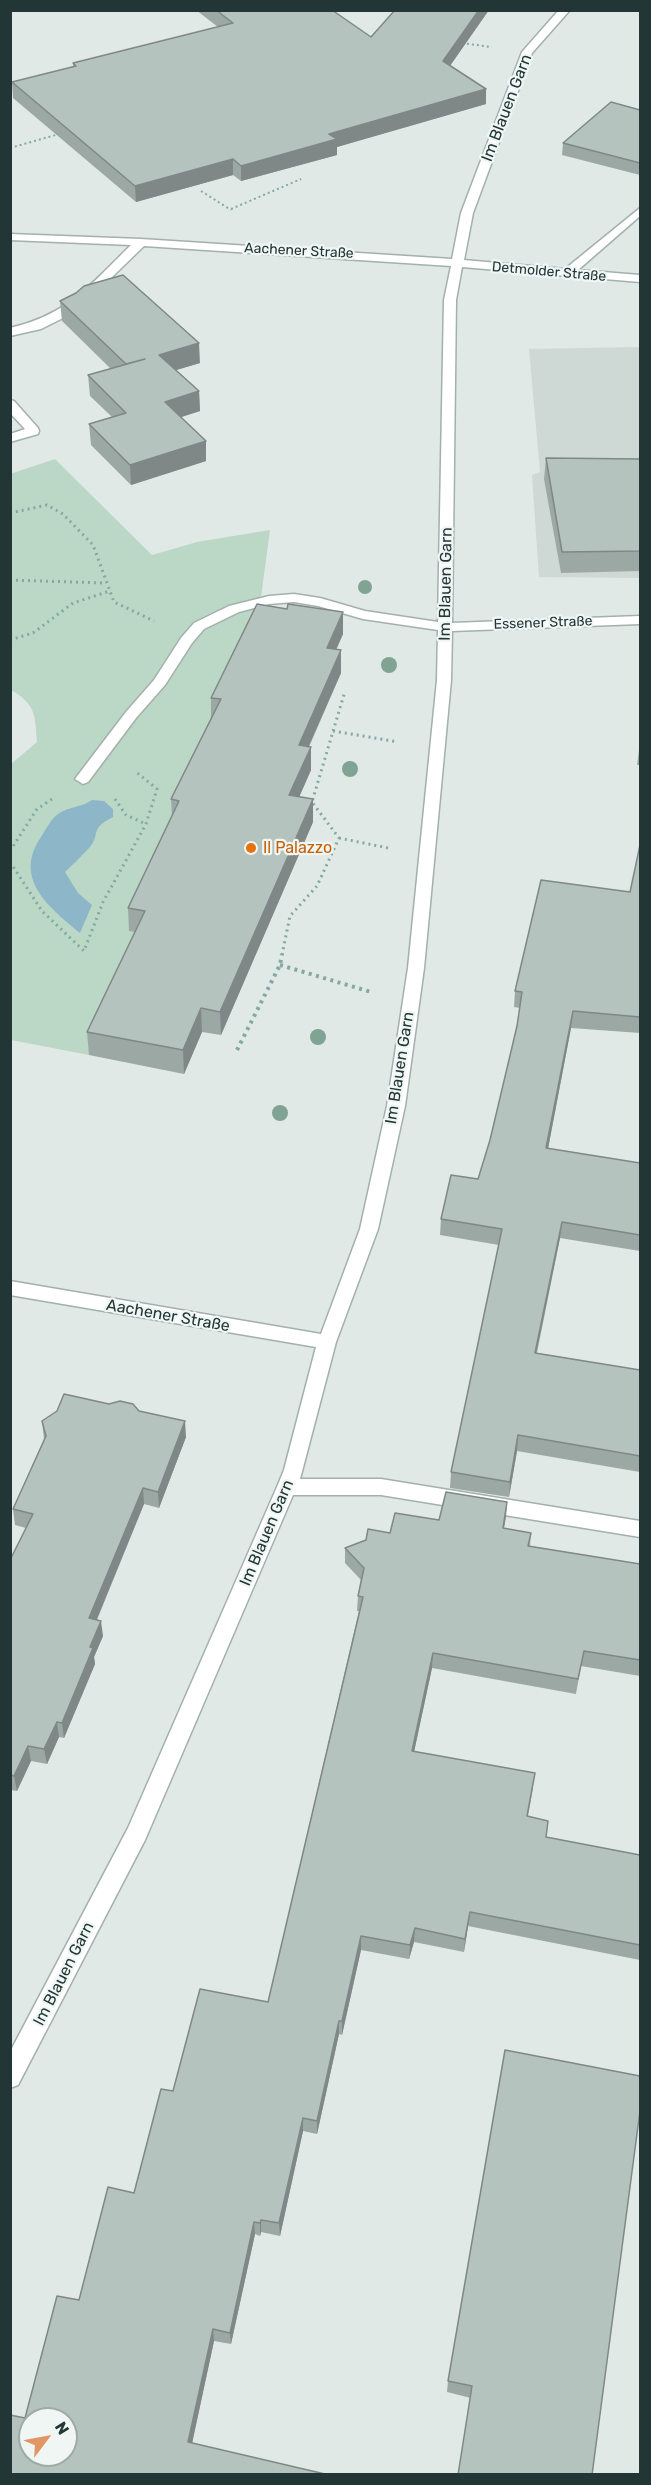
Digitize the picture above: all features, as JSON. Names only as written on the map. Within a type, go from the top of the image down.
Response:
[{"type":"street","name":"Im Blauen Garn","points":[[10,2077],[137,1833],[287,1487],[294,1470],[327,1342],[369,1229],[396,1106],[411,1003],[444,680],[450,300],[466,213],[527,52],[565,10]]},
{"type":"street","points":[[566,274],[640,211]]},
{"type":"street","name":"Aachener Straße","points":[[10,237],[383,256],[457,263]]},
{"type":"street","points":[[10,332],[37,326],[73,308],[141,242]]},
{"type":"street","name":"Detmolder Straße","points":[[457,263],[640,279]]},
{"type":"street","points":[[10,404],[33,431],[10,438]]},
{"type":"street","name":"Essener Straße","points":[[199,626],[234,609],[269,600],[294,598],[320,602],[363,615],[446,627],[640,620]]},
{"type":"street","points":[[83,779],[160,682],[186,641],[199,626]]},
{"type":"street","name":"Aachener Straße","points":[[10,1288],[327,1342]]},
{"type":"street","points":[[287,1487],[381,1487],[640,1529]]},
{"type":"path","points":[[458,42],[527,52]]},
{"type":"path","points":[[10,148],[68,131]]},
{"type":"path","points":[[231,209],[301,179]]},
{"type":"path","points":[[10,513],[46,504],[63,514],[93,545],[114,602],[148,620],[199,626]]},
{"type":"path","points":[[10,580],[105,582]]},
{"type":"path","points":[[10,640],[27,639],[61,610],[80,599],[110,591]]},
{"type":"path","points":[[345,691],[312,802],[339,838],[427,856]]},
{"type":"path","points":[[333,731],[438,748]]},
{"type":"path","points":[[10,862],[26,894],[56,928],[84,951],[103,902],[146,824],[157,789],[108,746]]},
{"type":"path","points":[[237,1050],[280,965],[290,916],[317,886],[339,838]]},
{"type":"path","points":[[280,965],[411,1003]]},
{"type":"shaded area","points":[[640,347],[640,578],[539,577],[532,475],[540,472],[529,349]]},
{"type":"green space","points":[[55,459],[152,555],[197,542],[270,530],[257,627],[146,935],[89,1055],[11,1040],[11,764],[37,742],[36,725],[30,706],[11,690],[10,474]]},
{"type":"water","points":[[92,800],[104,801],[113,809],[113,817],[98,828],[90,847],[65,872],[78,893],[92,905],[80,933],[47,903],[38,891],[31,866],[33,852],[53,819],[62,811]]},
{"type":"building","points":[[216,10],[332,10],[371,37],[395,10],[479,10],[443,61],[486,89],[329,134],[337,139],[241,166],[233,159],[135,186],[12,82],[76,66],[73,63],[233,23]]},
{"type":"building","points":[[611,102],[640,110],[640,163],[563,143]]},
{"type":"building","points":[[123,275],[199,343],[159,355],[199,391],[165,402],[206,441],[130,465],[89,424],[126,413],[88,375],[145,359],[126,364],[60,301],[84,286]]},
{"type":"building","points":[[546,458],[640,459],[640,551],[562,552]]},
{"type":"building","points":[[257,604],[287,609],[288,604],[343,612],[327,648],[341,650],[299,745],[311,747],[289,795],[313,799],[220,1012],[201,1008],[183,1050],[87,1032],[145,911],[128,908],[179,801],[171,799],[221,699],[211,698]]},
{"type":"building","points":[[640,845],[640,1017],[573,1011],[546,1148],[640,1163],[640,1235],[562,1222],[535,1353],[640,1370],[640,1456],[518,1435],[510,1482],[451,1472],[502,1229],[441,1219],[451,1175],[478,1179],[490,1140],[517,1026],[522,992],[515,991],[541,880],[630,892]]},
{"type":"building","points":[[64,1394],[109,1404],[120,1401],[133,1404],[139,1411],[185,1421],[158,1492],[143,1488],[89,1618],[101,1621],[90,1647],[93,1648],[62,1723],[57,1722],[44,1749],[28,1746],[14,1776],[10,1775],[10,1560],[33,1514],[13,1509],[46,1436],[42,1421],[57,1411]]},
{"type":"building","points":[[446,1492],[507,1502],[503,1528],[531,1533],[528,1546],[640,1564],[640,1660],[584,1651],[578,1679],[433,1653],[412,1751],[535,1773],[527,1816],[548,1821],[546,1837],[640,1855],[640,1945],[470,1912],[465,1939],[415,1928],[410,1945],[361,1936],[317,2121],[303,2118],[279,2223],[261,2220],[260,2223],[254,2222],[230,2333],[213,2329],[188,2442],[325,2475],[10,2475],[10,2415],[18,2417],[18,2467],[78,2467],[78,2407],[28,2407],[57,2296],[79,2300],[108,2187],[134,2193],[161,2089],[173,2091],[200,1989],[268,2002],[363,1597],[358,1596],[364,1568],[345,1548],[366,1540],[368,1529],[390,1533],[395,1513],[439,1520]]},
{"type":"building","points":[[505,2050],[640,2076],[640,2111],[592,2475],[458,2475],[472,2386],[448,2381]]},
{"type":"place","name":"Il Palazzo","points":[[251,848]]}]
